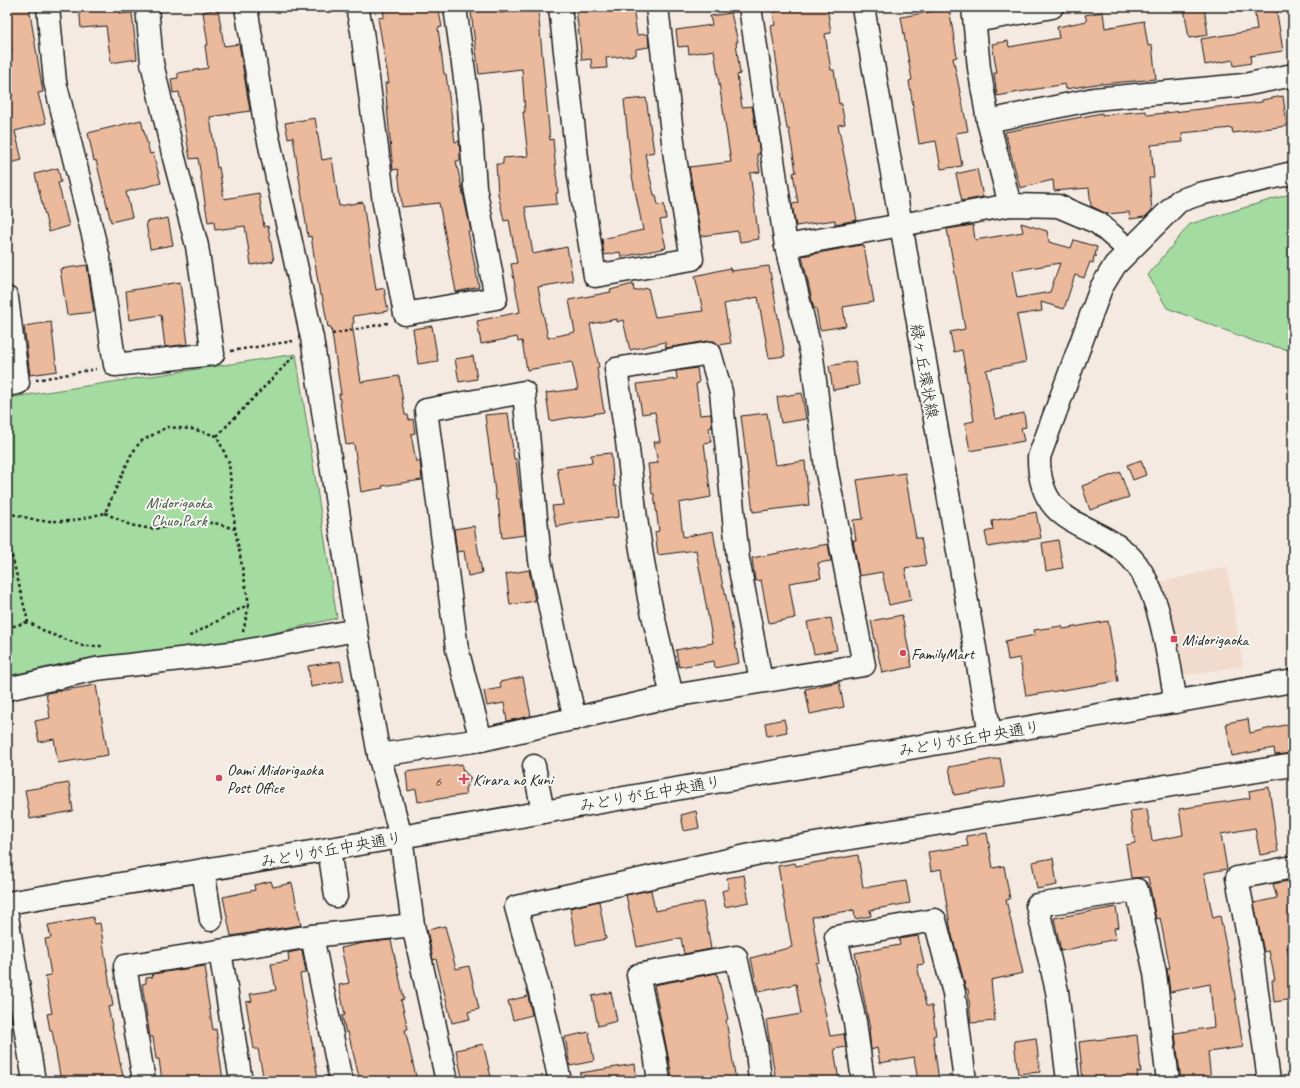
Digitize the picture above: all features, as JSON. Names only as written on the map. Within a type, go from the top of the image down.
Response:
[{"type":"street","points":[[48,7],[55,82],[99,259],[115,365],[213,354],[197,246],[174,158],[152,63],[147,7]]},
{"type":"street","points":[[246,7],[265,124],[312,338],[356,630],[379,754],[401,837],[413,925],[447,1081]]},
{"type":"street","points":[[357,7],[362,31],[384,203],[405,314],[496,298],[475,188],[469,107],[455,7]]},
{"type":"street","points":[[560,7],[579,176],[595,276],[692,258],[675,158],[656,7]]},
{"type":"street","points":[[379,754],[481,740],[672,696],[864,665],[826,468],[812,357],[786,246],[750,7]]},
{"type":"street","name":"緑ヶ丘環状線","points":[[863,7],[990,734]]},
{"type":"street","points":[[1010,205],[988,121],[979,68],[974,14],[1052,7]]},
{"type":"street","points":[[988,121],[1094,99],[1244,85],[1293,75]]},
{"type":"street","points":[[1176,702],[1156,604],[1141,570],[1122,548],[1061,514],[1045,495],[1038,475],[1039,457],[1101,288],[1115,265],[1179,201],[1199,194],[1293,174]]},
{"type":"street","points":[[786,246],[1010,205],[1058,206],[1098,223],[1129,250]]},
{"type":"street","points":[[7,298],[12,384]]},
{"type":"street","points":[[672,696],[649,598],[636,519],[628,441],[616,369],[710,353],[721,392],[738,559],[761,681]]},
{"type":"street","points":[[481,740],[457,649],[426,410],[524,392],[540,560],[575,719]]},
{"type":"street","points":[[7,689],[96,669],[239,652],[356,630]]},
{"type":"street","name":"みどりが丘中央通り","points":[[7,903],[401,837],[1293,681]]},
{"type":"street","points":[[560,1081],[540,992],[516,907],[760,852],[1293,765]]},
{"type":"street","points":[[534,766],[543,812]]},
{"type":"street","points":[[329,849],[336,896]]},
{"type":"street","points":[[1269,1081],[1253,962],[1237,878],[1293,867]]},
{"type":"street","points":[[203,870],[211,920]]},
{"type":"street","points":[[1068,1081],[1057,991],[1037,906],[1137,890],[1155,973],[1168,1081]]},
{"type":"street","points":[[7,916],[34,1081]]},
{"type":"street","points":[[863,1081],[854,1022],[836,937],[935,920],[954,992],[965,1081]]},
{"type":"street","points":[[144,1081],[125,966],[312,936],[413,925]]},
{"type":"street","points":[[312,936],[341,1081]]},
{"type":"street","points":[[220,951],[241,1081]]},
{"type":"street","points":[[659,1081],[655,1054],[638,975],[736,957],[756,1042],[760,1081]]},
{"type":"path","points":[[213,354],[312,338],[400,321],[405,314]]},
{"type":"path","points":[[217,436],[312,338]]},
{"type":"path","points":[[12,384],[115,365]]},
{"type":"path","points":[[105,513],[131,455],[140,442],[167,427],[192,429],[217,436]]},
{"type":"path","points":[[217,436],[229,463],[235,529],[249,604],[239,652]]},
{"type":"path","points":[[7,513],[40,522],[72,521],[105,513],[130,525],[152,529],[189,523],[215,523],[235,529]]},
{"type":"path","points":[[7,545],[11,552],[28,622]]},
{"type":"path","points":[[7,553],[11,552]]},
{"type":"path","points":[[181,638],[189,637],[249,604]]},
{"type":"path","points":[[7,628],[28,622],[48,633],[83,646],[106,646]]},
{"type":"shaded area","points":[[1227,567],[1243,666],[1180,676],[1171,611],[1160,582]]},
{"type":"green space","points":[[1293,193],[1293,351],[1256,342],[1167,308],[1148,275],[1190,224]]},
{"type":"green space","name":"Midorigaoka Chuo Park","points":[[296,354],[337,618],[228,644],[94,657],[7,676],[7,398]]},
{"type":"building","points":[[11,7],[29,7],[43,92],[38,93],[46,123],[15,131],[22,160],[7,164],[7,54],[12,53],[7,15],[12,14]]},
{"type":"building","points":[[79,7],[119,7],[120,14],[132,13],[137,59],[111,63],[106,26],[81,28]]},
{"type":"building","points":[[383,7],[438,7],[442,27],[438,28],[444,74],[446,74],[455,142],[459,141],[460,161],[456,161],[471,231],[468,231],[479,287],[456,292],[439,203],[402,207],[398,169],[393,170],[385,83],[389,83],[378,18],[384,17]]},
{"type":"building","points":[[594,7],[633,7],[637,35],[648,34],[649,47],[636,49],[636,55],[606,58],[607,68],[592,69],[591,59],[582,60],[576,9]]},
{"type":"building","points":[[803,7],[827,7],[831,33],[825,34],[831,70],[834,70],[839,104],[841,103],[845,124],[838,125],[857,220],[835,224],[835,220],[796,226],[792,204],[798,203],[793,173],[796,172],[789,129],[787,129],[771,26],[775,25],[773,12]]},
{"type":"building","points":[[933,7],[949,7],[957,57],[953,58],[968,131],[956,133],[962,166],[941,169],[936,141],[919,144],[909,81],[912,80],[901,17],[934,11]]},
{"type":"building","points":[[1204,7],[1208,35],[1189,38],[1184,8]]},
{"type":"building","points":[[1254,7],[1276,7],[1283,51],[1250,56],[1251,63],[1234,66],[1233,60],[1205,65],[1201,39],[1257,30]]},
{"type":"building","points":[[499,8],[500,13],[538,9],[550,140],[553,139],[558,193],[556,193],[557,204],[525,207],[533,254],[567,247],[573,281],[538,287],[548,338],[575,332],[569,300],[611,292],[610,290],[633,284],[634,291],[648,288],[655,317],[703,311],[695,276],[730,268],[731,271],[769,266],[785,356],[769,358],[758,297],[724,304],[731,343],[719,345],[714,341],[708,341],[666,348],[665,342],[630,350],[623,320],[617,322],[617,319],[590,324],[599,367],[597,368],[604,412],[550,421],[546,393],[578,389],[572,362],[527,370],[522,341],[518,342],[517,337],[481,344],[477,321],[520,312],[511,264],[517,263],[509,220],[504,221],[498,193],[496,164],[503,164],[503,158],[528,156],[523,112],[525,112],[522,69],[479,74],[471,12]]},
{"type":"building","points":[[218,9],[224,46],[239,44],[250,111],[210,117],[217,168],[219,167],[224,199],[259,193],[264,227],[268,226],[274,261],[251,265],[245,226],[215,230],[214,221],[208,222],[198,158],[190,159],[179,92],[173,93],[171,79],[178,78],[178,73],[208,68],[205,45],[208,45],[203,12]]},
{"type":"building","points":[[1103,12],[1105,28],[1144,21],[1148,46],[1152,45],[1156,79],[1102,83],[1066,89],[1065,84],[997,96],[994,73],[997,73],[992,44],[1008,41],[1009,47],[1059,38],[1057,27],[1087,21],[1085,15]]},
{"type":"building","points":[[731,13],[738,42],[736,42],[740,74],[737,75],[742,107],[752,106],[760,154],[757,154],[760,172],[750,173],[759,239],[740,242],[738,231],[701,236],[689,167],[731,162],[714,50],[689,54],[688,46],[678,47],[676,30],[712,25],[710,16]]},
{"type":"building","points":[[1283,96],[1287,126],[1233,133],[1232,128],[1182,133],[1183,142],[1151,145],[1154,178],[1149,178],[1152,210],[1145,217],[1130,219],[1129,212],[1107,214],[1091,206],[1089,188],[1054,191],[1053,180],[1020,188],[1005,132],[1102,113],[1102,115],[1146,111],[1147,115],[1262,102],[1262,100]]},
{"type":"building","points":[[646,98],[654,152],[645,154],[654,195],[656,195],[658,205],[664,204],[666,219],[660,220],[666,248],[621,257],[620,252],[604,255],[602,239],[643,230],[632,176],[624,100]]},
{"type":"building","points":[[315,118],[322,160],[332,158],[339,206],[363,202],[376,290],[384,288],[388,311],[353,316],[354,323],[352,324],[361,382],[399,376],[405,415],[408,415],[409,420],[413,419],[415,433],[411,434],[416,462],[420,461],[422,480],[382,486],[383,488],[361,492],[354,444],[346,445],[339,394],[341,394],[331,327],[328,327],[322,295],[320,295],[311,236],[308,237],[293,137],[288,138],[285,123]]},
{"type":"building","points":[[141,120],[150,154],[153,153],[161,183],[126,192],[132,217],[111,222],[88,133]]},
{"type":"building","points":[[58,168],[61,182],[58,183],[69,226],[49,232],[35,174]]},
{"type":"building","points":[[977,169],[983,197],[962,201],[956,174]]},
{"type":"building","points":[[168,218],[173,245],[150,249],[146,222]]},
{"type":"building","points":[[1021,223],[1047,231],[1049,242],[1071,248],[1074,240],[1097,247],[1095,255],[1097,256],[1094,256],[1093,263],[1090,262],[1084,278],[1075,275],[1064,309],[1041,302],[1042,311],[1017,315],[1026,362],[986,370],[995,419],[1024,413],[1026,427],[1021,428],[1024,441],[970,451],[965,423],[974,421],[962,350],[954,352],[950,332],[965,329],[947,229],[973,225],[975,240],[1023,232]],"holes":[[[1060,263],[1050,292],[1017,298],[1012,271]]]},
{"type":"building","points":[[861,245],[864,246],[874,302],[843,307],[846,326],[820,330],[816,308],[814,309],[802,256]]},
{"type":"building","points":[[87,265],[94,312],[67,315],[60,269]]},
{"type":"building","points":[[180,282],[188,344],[165,347],[161,315],[129,320],[126,291]]},
{"type":"building","points":[[51,322],[57,371],[30,375],[24,326]]},
{"type":"building","points":[[432,326],[438,361],[418,364],[413,329]]},
{"type":"building","points":[[473,356],[477,379],[459,382],[455,359]]},
{"type":"building","points":[[855,361],[859,385],[833,390],[829,366]]},
{"type":"building","points":[[697,368],[699,383],[696,384],[700,415],[711,414],[712,427],[709,428],[711,442],[704,443],[711,497],[679,503],[683,537],[713,531],[739,663],[715,668],[714,661],[679,667],[676,650],[713,643],[696,550],[658,555],[655,532],[659,531],[648,464],[658,463],[654,442],[660,442],[655,412],[642,414],[637,384],[677,379],[676,371]]},
{"type":"building","points":[[802,393],[806,419],[781,423],[777,397]]},
{"type":"building","points":[[508,413],[514,459],[516,459],[525,535],[502,538],[498,500],[496,500],[485,415]]},
{"type":"building","points":[[767,413],[775,465],[805,461],[809,505],[753,512],[741,416]]},
{"type":"building","points":[[611,453],[619,517],[556,527],[552,506],[563,505],[557,468],[592,463],[591,455]]},
{"type":"building","points":[[1141,460],[1146,475],[1133,480],[1127,465]]},
{"type":"building","points":[[1120,472],[1129,497],[1090,510],[1082,486]]},
{"type":"building","points":[[905,473],[916,538],[921,538],[926,565],[905,568],[911,600],[889,605],[882,572],[859,576],[853,540],[856,540],[853,520],[863,519],[857,480]]},
{"type":"building","points":[[1036,512],[1041,538],[988,547],[985,532],[993,530],[992,521]]},
{"type":"building","points":[[474,526],[482,573],[468,576],[464,551],[457,552],[454,529]]},
{"type":"building","points":[[1058,540],[1063,568],[1046,571],[1042,543]]},
{"type":"building","points":[[828,544],[831,561],[818,563],[821,578],[789,583],[795,618],[769,623],[761,580],[755,581],[752,558]]},
{"type":"building","points":[[529,570],[535,601],[510,605],[506,574]]},
{"type":"building","points":[[902,615],[912,667],[882,673],[871,621]]},
{"type":"building","points":[[831,618],[837,650],[814,654],[807,622]]},
{"type":"building","points":[[1108,621],[1118,681],[1026,696],[1020,658],[1008,660],[1005,641],[1035,635],[1034,630],[1062,626],[1063,629]]},
{"type":"building","points":[[340,661],[344,681],[311,687],[308,666]]},
{"type":"building","points":[[523,677],[531,716],[507,721],[504,703],[487,706],[484,691],[501,688],[500,682]]},
{"type":"building","points":[[839,682],[844,707],[810,714],[805,689]]},
{"type":"building","points":[[96,685],[108,755],[58,763],[54,739],[39,742],[35,721],[50,718],[46,693]]},
{"type":"building","points":[[784,719],[787,732],[767,736],[765,723]]},
{"type":"building","points":[[1248,719],[1250,733],[1289,724],[1291,733],[1293,732],[1293,753],[1275,755],[1274,748],[1232,756],[1226,723]]},
{"type":"building","points":[[1000,758],[1005,787],[954,795],[949,767]]},
{"type":"building","points":[[462,764],[462,769],[471,778],[465,789],[466,795],[418,802],[416,789],[408,791],[406,772]]},
{"type":"building","points":[[69,783],[73,811],[30,819],[25,790]]},
{"type":"building","points":[[1269,787],[1278,852],[1260,855],[1255,828],[1221,834],[1227,869],[1204,873],[1213,918],[1220,916],[1231,971],[1243,1047],[1208,1052],[1211,1081],[1181,1081],[1175,1033],[1214,1027],[1210,984],[1170,992],[1167,968],[1170,968],[1160,918],[1156,919],[1148,877],[1131,878],[1126,845],[1135,843],[1130,811],[1147,809],[1152,841],[1183,835],[1179,809],[1250,798],[1249,791]]},
{"type":"building","points":[[696,811],[699,828],[684,831],[681,815]]},
{"type":"building","points":[[987,833],[993,868],[1004,866],[1010,899],[1006,900],[1023,973],[991,980],[995,1021],[971,1023],[968,989],[966,989],[951,931],[941,869],[931,871],[928,852],[968,846],[966,836]]},
{"type":"building","points":[[858,855],[863,888],[906,881],[910,903],[870,910],[871,916],[855,919],[854,910],[812,917],[820,962],[816,963],[830,1036],[844,1034],[846,1047],[834,1049],[839,1081],[776,1081],[766,1020],[801,1014],[796,984],[758,992],[751,958],[792,947],[778,866],[795,863],[796,866]]},
{"type":"building","points":[[1053,858],[1057,885],[1037,889],[1032,862]]},
{"type":"building","points":[[744,875],[749,902],[725,907],[722,891],[729,889],[727,878]]},
{"type":"building","points":[[1293,880],[1293,946],[1287,947],[1293,972],[1293,999],[1274,1002],[1272,980],[1275,980],[1269,951],[1264,952],[1254,903],[1277,898],[1273,884]]},
{"type":"building","points":[[271,881],[273,887],[292,883],[301,925],[231,936],[223,897],[255,890],[254,885]]},
{"type":"building","points":[[651,890],[655,911],[703,902],[711,949],[684,954],[681,938],[637,947],[626,895]]},
{"type":"building","points":[[599,901],[606,939],[576,945],[570,908]]},
{"type":"building","points":[[1116,907],[1119,927],[1114,928],[1116,939],[1061,951],[1054,918]]},
{"type":"building","points":[[93,917],[95,924],[100,923],[113,1006],[108,1007],[123,1076],[97,1081],[61,1081],[52,1030],[50,1030],[47,1014],[52,1013],[45,976],[51,975],[45,939],[51,938],[48,925]]},
{"type":"building","points":[[445,926],[456,969],[469,966],[479,1009],[468,1012],[470,1019],[452,1023],[436,959],[433,960],[427,930]]},
{"type":"building","points":[[918,936],[924,964],[917,965],[926,1006],[932,1006],[936,1035],[933,1036],[939,1081],[918,1081],[914,1057],[880,1063],[877,1048],[871,1050],[870,1029],[855,953],[900,945],[899,939]]},
{"type":"building","points":[[391,940],[404,999],[401,1000],[408,1029],[405,1030],[417,1081],[360,1081],[348,1032],[346,1033],[342,1016],[345,1015],[339,985],[349,983],[341,948],[363,943]]},
{"type":"building","points":[[302,950],[306,973],[300,974],[318,1078],[308,1079],[308,1081],[264,1081],[258,1049],[254,1049],[246,1002],[252,1001],[250,994],[276,990],[271,964],[289,961],[288,953]]},
{"type":"building","points":[[205,966],[207,980],[205,980],[213,1030],[216,1029],[223,1081],[162,1081],[159,1059],[156,1059],[153,1037],[150,1037],[142,984],[146,983],[146,978],[153,977],[152,974]]},
{"type":"building","points":[[717,973],[728,1019],[726,1020],[736,1081],[673,1081],[654,985]]},
{"type":"building","points":[[611,992],[617,1021],[598,1026],[592,996]]},
{"type":"building","points":[[528,996],[532,1015],[513,1020],[508,1001]]},
{"type":"building","points":[[589,1032],[594,1061],[570,1066],[565,1037]]},
{"type":"building","points":[[1137,1035],[1141,1072],[1137,1072],[1138,1081],[1083,1081],[1079,1042]]},
{"type":"building","points":[[1036,1038],[1040,1072],[1018,1074],[1014,1041]]},
{"type":"building","points":[[483,1044],[492,1081],[463,1081],[456,1050]]},
{"type":"building","points":[[635,1064],[637,1081],[581,1081],[580,1073]]},
{"type":"place","name":"Midorigaoka","points":[[1174,639]]},
{"type":"place","name":"FamilyMart","points":[[903,653]]},
{"type":"place","name":"Oami Midorigaoka Post Office","points":[[219,778]]},
{"type":"place","name":"Kirara no Kuni","points":[[464,779]]}]
